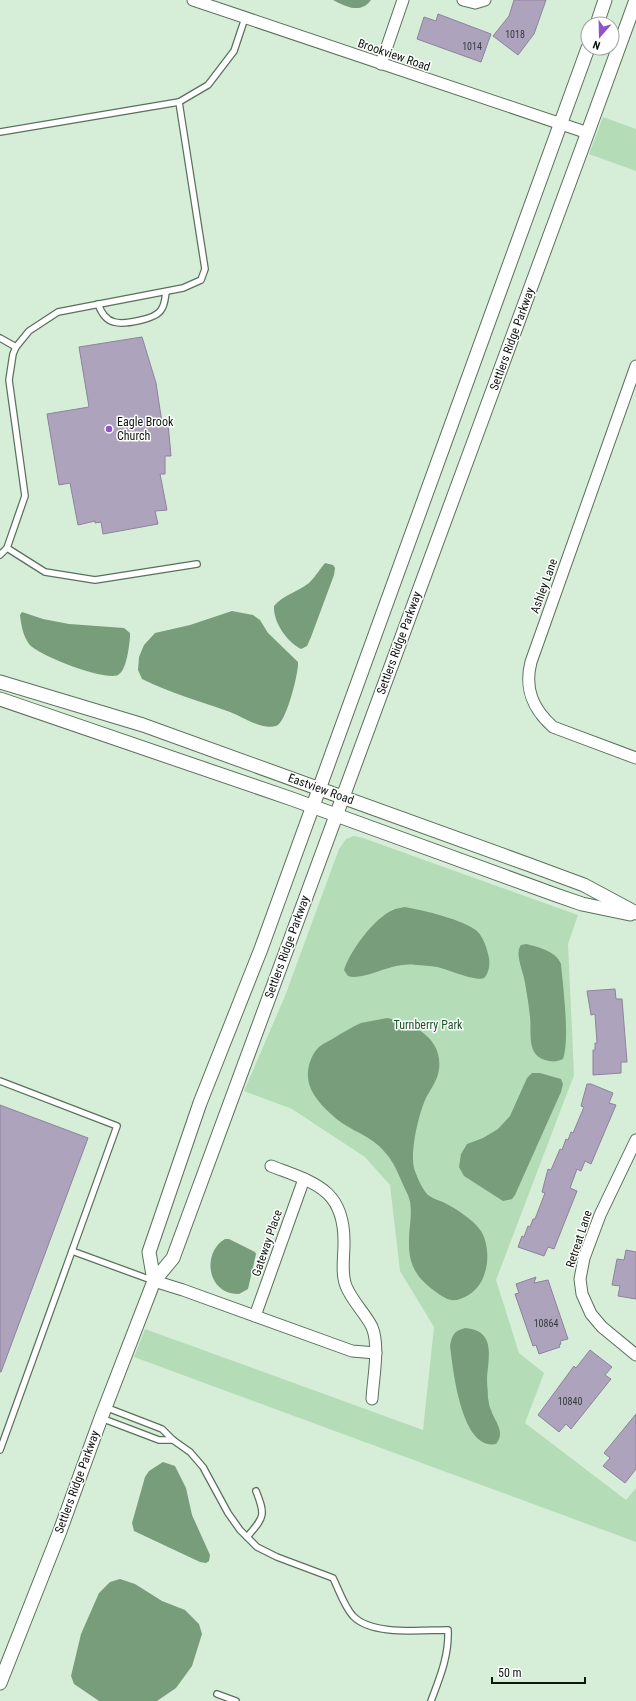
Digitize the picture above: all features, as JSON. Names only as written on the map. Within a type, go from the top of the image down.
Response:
[{"type":"street","name":"Brookview Road","points":[[193,0],[588,133]]},
{"type":"street","points":[[381,64],[403,0]]},
{"type":"street","points":[[463,0],[475,3],[485,0]]},
{"type":"street","points":[[600,16],[605,0]]},
{"type":"street","name":"Settlers Ridge Parkway","points":[[0,1683],[60,1531],[103,1412],[154,1281],[172,1258],[636,0]]},
{"type":"street","name":"Settlers Ridge Parkway","points":[[154,1281],[149,1252],[200,1103],[261,949],[318,788],[585,56]]},
{"type":"street","name":"Ashley Lane","points":[[636,366],[530,662],[528,683],[529,692],[535,706],[543,719],[553,727],[636,758]]},
{"type":"street","name":"Eastview Road","points":[[0,682],[143,725],[584,885],[636,914]]},
{"type":"street","name":"Eastview Road","points":[[0,699],[312,806],[582,904],[636,914]]},
{"type":"street","name":"Retreat Lane","points":[[636,1140],[600,1215],[584,1258],[580,1279],[584,1300],[591,1314],[602,1327],[636,1354]]},
{"type":"street","points":[[271,1166],[304,1179],[325,1190],[333,1198],[339,1209],[344,1230],[344,1275],[346,1286],[372,1328],[375,1338],[376,1353],[372,1400]]},
{"type":"street","name":"Gateway Place","points":[[255,1316],[304,1179]]},
{"type":"street","points":[[154,1281],[352,1351],[376,1353]]},
{"type":"lane","points":[[0,132],[179,102],[208,86],[234,51],[246,18]]},
{"type":"lane","points":[[0,555],[7,548],[25,496],[9,380],[13,354],[16,347],[29,331],[58,312],[166,292],[183,288],[201,280],[205,269],[179,102]]},
{"type":"lane","points":[[98,304],[103,315],[114,322],[121,323],[151,318],[157,315],[161,310],[166,292]]},
{"type":"lane","points":[[0,338],[16,347]]},
{"type":"lane","points":[[7,548],[45,572],[95,580],[197,564]]},
{"type":"lane","points":[[0,1081],[117,1126],[0,1450]]},
{"type":"lane","points":[[72,1251],[154,1281]]},
{"type":"lane","points":[[103,1412],[159,1440],[173,1440]]},
{"type":"lane","points":[[103,1412],[162,1429],[173,1440],[190,1452],[203,1467],[227,1512],[257,1547],[266,1552],[333,1578],[352,1615],[359,1621],[370,1626],[395,1630],[448,1630],[449,1644],[445,1663],[431,1701]]},
{"type":"lane","points":[[247,1537],[262,1516],[263,1509],[256,1491]]},
{"type":"lane","points":[[217,1694],[236,1701]]},
{"type":"green space","points":[[603,117],[636,129],[636,171],[589,154]]},
{"type":"green space","name":"Turnberry Park","points":[[354,836],[578,915],[568,944],[574,1075],[496,1280],[519,1353],[544,1373],[525,1423],[626,1500],[636,1488],[636,1542],[134,1357],[145,1329],[423,1430],[434,1327],[400,1271],[390,1185],[365,1157],[292,1109],[244,1091],[285,996],[339,849],[346,839]]},
{"type":"shaded area","points":[[333,0],[371,0],[363,7],[353,8]]},
{"type":"shaded area","points":[[325,563],[333,565],[335,568],[334,575],[307,646],[301,649],[286,637],[278,625],[274,612],[274,606],[282,599],[309,583]]},
{"type":"shaded area","points":[[232,611],[253,615],[260,620],[268,633],[298,662],[298,668],[288,708],[280,723],[276,726],[270,727],[258,725],[230,712],[163,689],[142,679],[138,670],[139,657],[144,645],[155,633],[190,625]]},
{"type":"shaded area","points":[[22,612],[43,619],[69,624],[124,628],[130,633],[130,637],[124,668],[118,675],[111,676],[87,671],[45,655],[35,649],[27,641],[21,622],[20,615]]},
{"type":"shaded area","points":[[405,907],[453,919],[477,931],[483,940],[489,958],[489,969],[486,976],[480,979],[461,975],[437,967],[424,965],[404,965],[395,966],[364,976],[348,976],[344,970],[347,962],[357,945],[371,927],[394,909]]},
{"type":"shaded area","points":[[526,944],[541,948],[551,953],[559,960],[561,964],[566,1039],[563,1059],[558,1061],[545,1060],[539,1057],[532,1048],[529,1005],[519,958],[519,949],[521,945]]},
{"type":"shaded area","points":[[387,1018],[407,1024],[424,1034],[436,1049],[439,1058],[439,1069],[437,1076],[424,1103],[418,1121],[414,1142],[413,1161],[418,1178],[428,1195],[449,1205],[469,1219],[478,1227],[485,1240],[487,1262],[484,1277],[472,1292],[457,1300],[447,1299],[439,1294],[427,1285],[415,1271],[409,1246],[411,1214],[410,1202],[393,1163],[385,1152],[373,1141],[336,1119],[316,1098],[312,1092],[308,1080],[309,1065],[316,1050],[347,1030],[361,1023]]},
{"type":"shaded area","points":[[532,1073],[540,1073],[561,1079],[563,1084],[561,1092],[515,1195],[512,1199],[503,1201],[464,1176],[459,1167],[461,1154],[467,1144],[483,1138],[498,1129],[510,1116],[527,1078]]},
{"type":"shaded area","points":[[225,1239],[229,1239],[255,1252],[256,1254],[248,1289],[239,1294],[223,1290],[217,1285],[211,1271],[210,1264],[212,1256],[219,1244]]},
{"type":"shaded area","points":[[465,1328],[475,1330],[482,1334],[488,1347],[488,1398],[500,1431],[499,1440],[496,1444],[484,1443],[474,1435],[461,1406],[450,1346],[454,1334]]},
{"type":"shaded area","points":[[163,1462],[175,1466],[186,1488],[192,1515],[210,1555],[209,1561],[206,1563],[200,1562],[134,1531],[132,1523],[145,1477],[149,1471]]},
{"type":"shaded area","points":[[120,1579],[135,1584],[162,1601],[185,1610],[199,1624],[202,1634],[192,1666],[176,1688],[157,1701],[99,1701],[74,1684],[71,1676],[81,1634],[99,1593],[110,1582]]},
{"type":"building","points":[[514,0],[546,0],[534,34],[518,55],[493,36],[509,16]]},
{"type":"building","points":[[438,14],[491,34],[481,62],[417,39],[424,17],[436,21]]},
{"type":"building","name":"Eagle Brook Church","points":[[142,337],[156,383],[162,423],[168,423],[171,456],[165,456],[165,474],[160,474],[167,510],[155,511],[158,524],[103,534],[101,522],[95,523],[95,521],[78,525],[70,483],[59,485],[47,414],[89,407],[79,347]]},
{"type":"building","points":[[615,989],[616,999],[622,999],[627,1062],[621,1062],[621,1073],[593,1075],[593,1050],[595,1050],[595,1043],[597,1043],[595,1014],[591,1015],[587,991]]},
{"type":"building","points":[[587,1084],[591,1084],[613,1093],[609,1103],[616,1105],[591,1164],[585,1161],[581,1171],[577,1169],[570,1188],[577,1191],[554,1249],[548,1247],[544,1256],[518,1247],[528,1226],[530,1227],[533,1219],[535,1219],[545,1193],[542,1192],[548,1169],[551,1170],[560,1149],[562,1150],[566,1139],[568,1140],[571,1132],[573,1133],[584,1107],[581,1106]]},
{"type":"building","points":[[0,1105],[88,1138],[1,1372],[0,1372]]},
{"type":"building","points":[[626,1250],[636,1252],[636,1299],[618,1296],[620,1286],[612,1285],[617,1259],[624,1260]]},
{"type":"building","points":[[536,1277],[534,1283],[548,1280],[568,1339],[560,1341],[560,1347],[539,1354],[536,1345],[533,1346],[515,1294],[519,1293],[516,1284]]},
{"type":"building","points":[[590,1350],[612,1367],[605,1375],[611,1379],[571,1429],[566,1424],[559,1432],[538,1415],[574,1366],[576,1368]]},
{"type":"building","points":[[636,1414],[636,1469],[625,1483],[603,1466],[610,1458],[604,1453]]},
{"type":"place","name":"Eagle Brook Church","points":[[109,429]]}]
